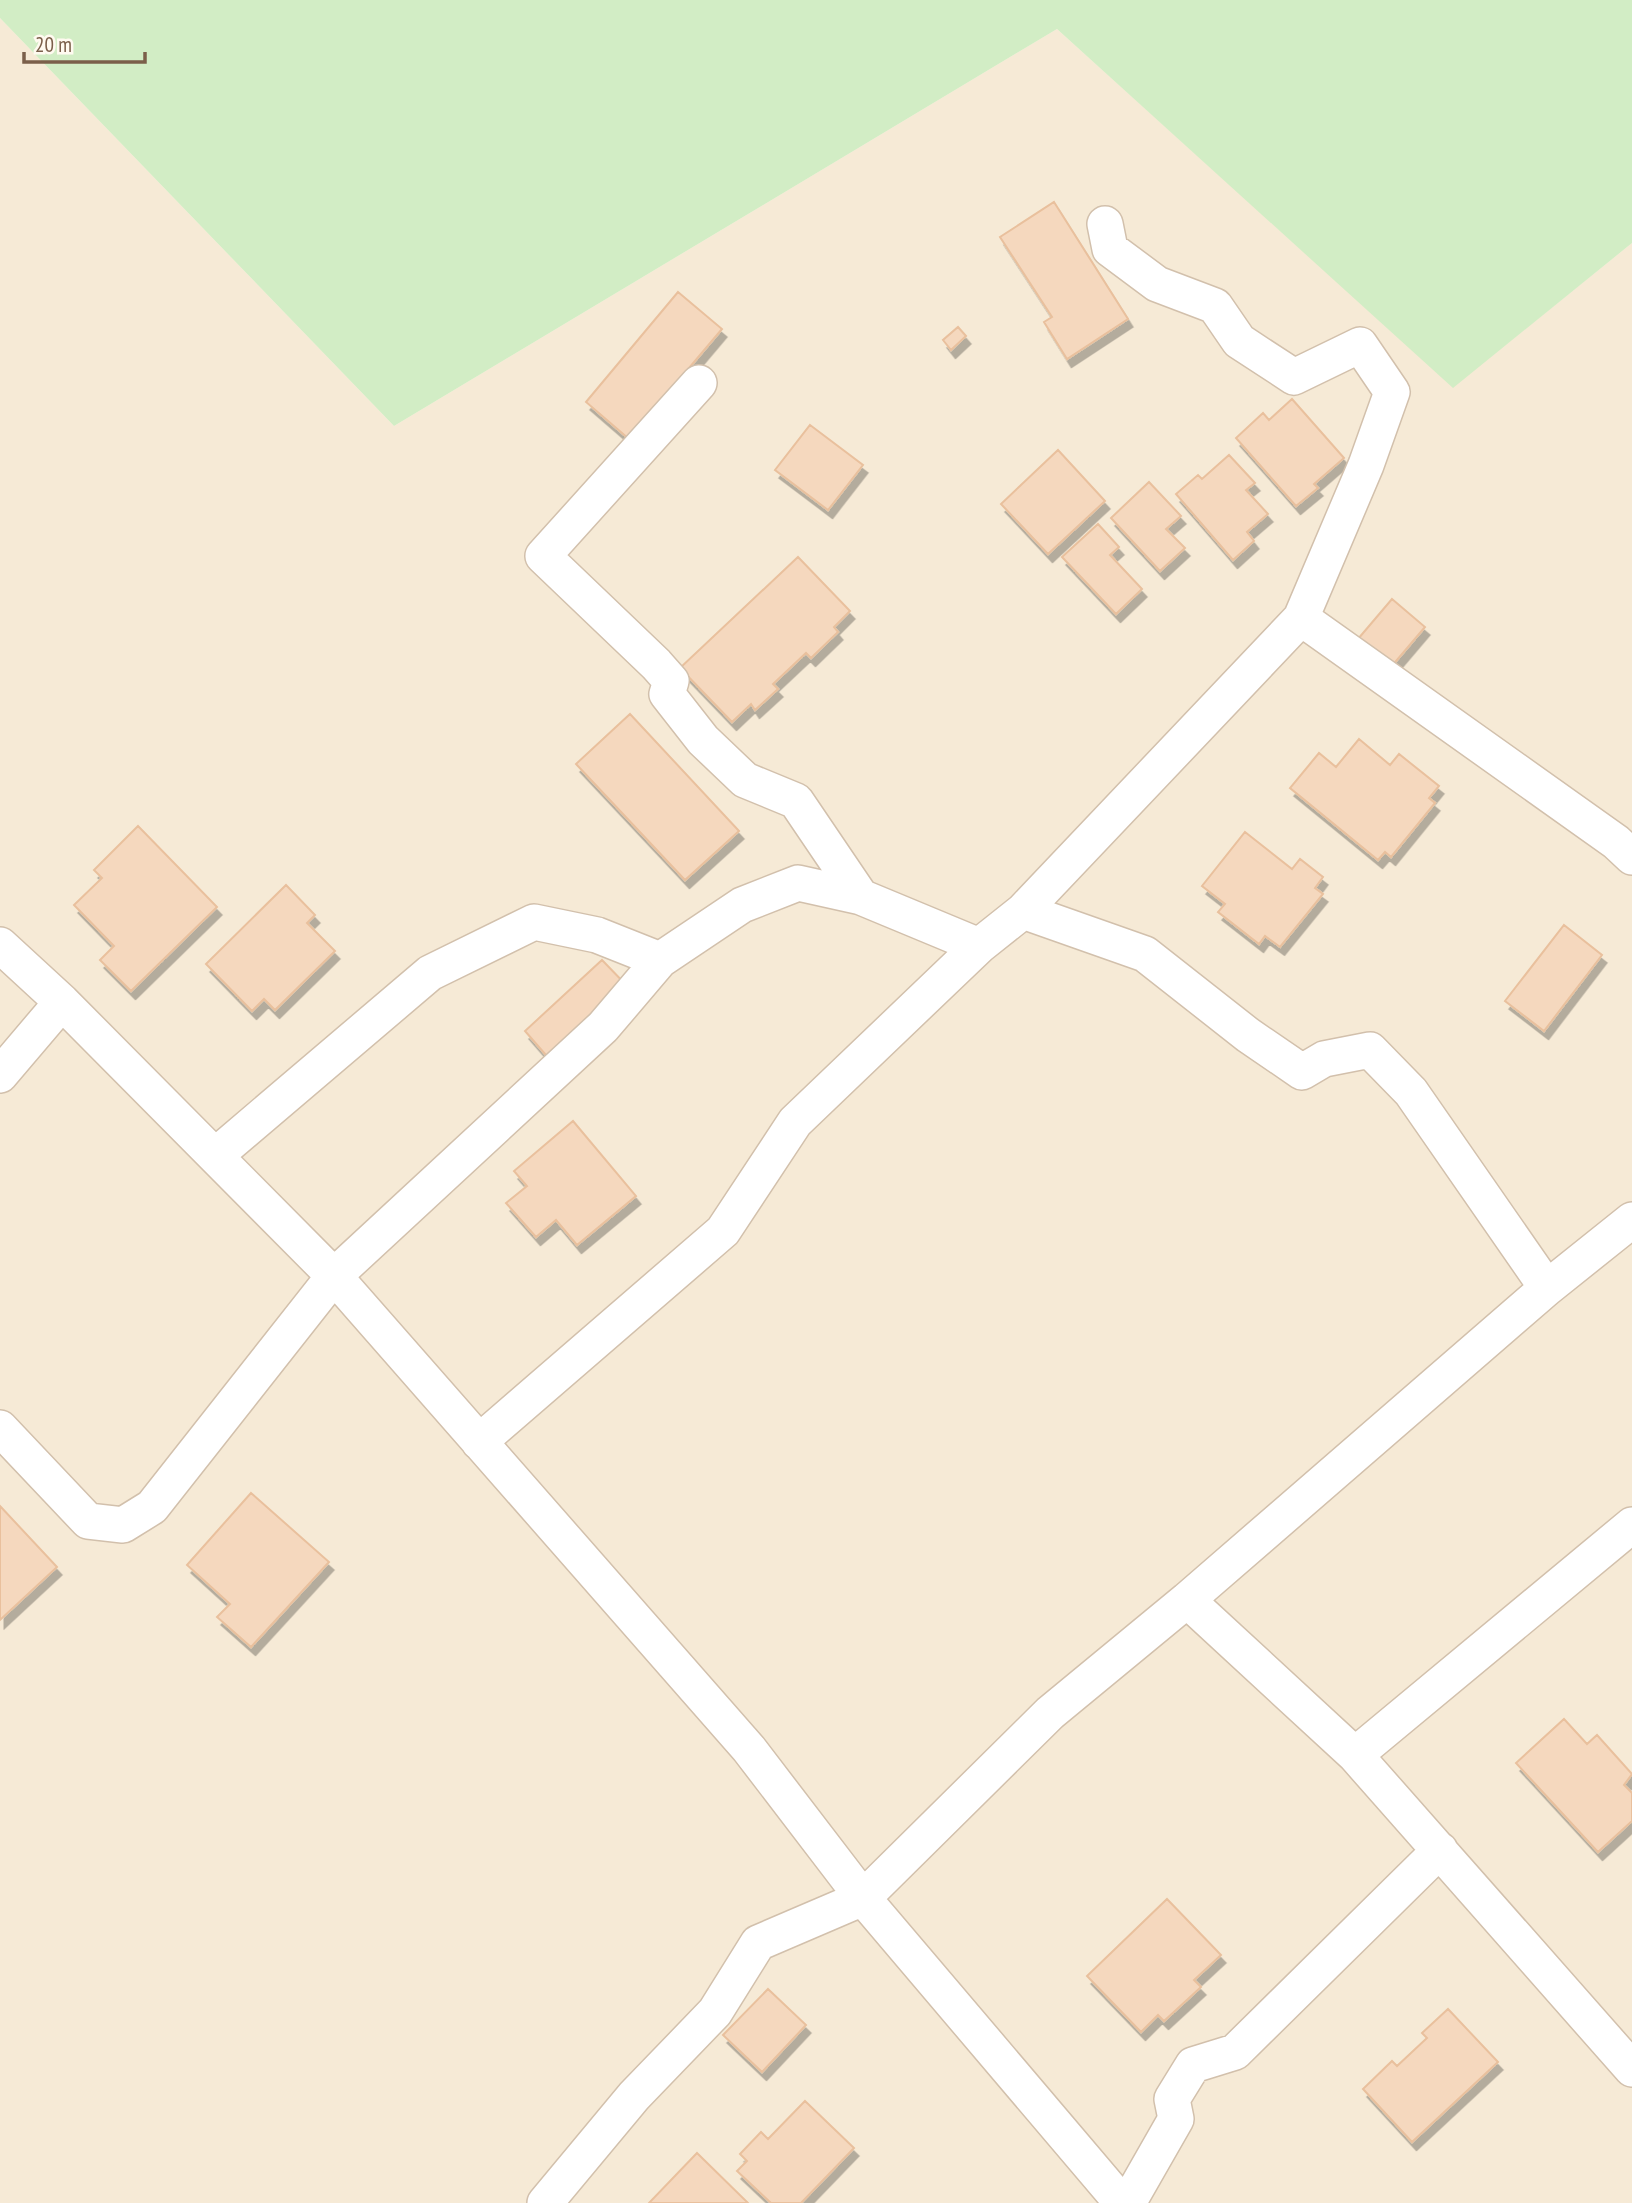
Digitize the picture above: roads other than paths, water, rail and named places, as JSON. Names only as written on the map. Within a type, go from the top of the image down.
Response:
[{"type":"street","points":[[479,1442],[723,1231],[795,1122],[979,946],[1023,911],[1301,618],[1366,465],[1392,392],[1360,345],[1294,377],[1239,341],[1215,306],[1157,284],[1110,249],[1105,224]]},
{"type":"street","points":[[699,383],[543,556],[656,663],[671,681],[667,694],[712,748],[745,780],[796,801],[861,897]]},
{"type":"street","points":[[1301,618],[1616,842],[1632,858]]},
{"type":"street","points":[[0,1428],[88,1521],[123,1525],[152,1507],[334,1276],[603,1027],[660,960],[742,905],[798,883],[861,897],[979,946]]},
{"type":"street","points":[[1023,911],[1145,954],[1248,1035],[1302,1072],[1324,1059],[1370,1051],[1411,1092],[1547,1288]]},
{"type":"street","points":[[215,1156],[430,973],[534,922],[597,935],[660,960]]},
{"type":"street","points":[[0,945],[62,1002],[334,1276],[749,1749],[863,1898],[1122,2203]]},
{"type":"street","points":[[0,1074],[62,1002]]},
{"type":"street","points":[[545,2203],[634,2096],[715,2012],[758,1943],[863,1898],[1050,1713],[1187,1600],[1547,1288],[1632,1220]]},
{"type":"street","points":[[1355,1755],[1632,1525]]},
{"type":"street","points":[[1187,1600],[1355,1755],[1632,2069]]},
{"type":"street","points":[[1128,2203],[1176,2119],[1172,2099],[1193,2065],[1236,2052],[1440,1850]]}]
